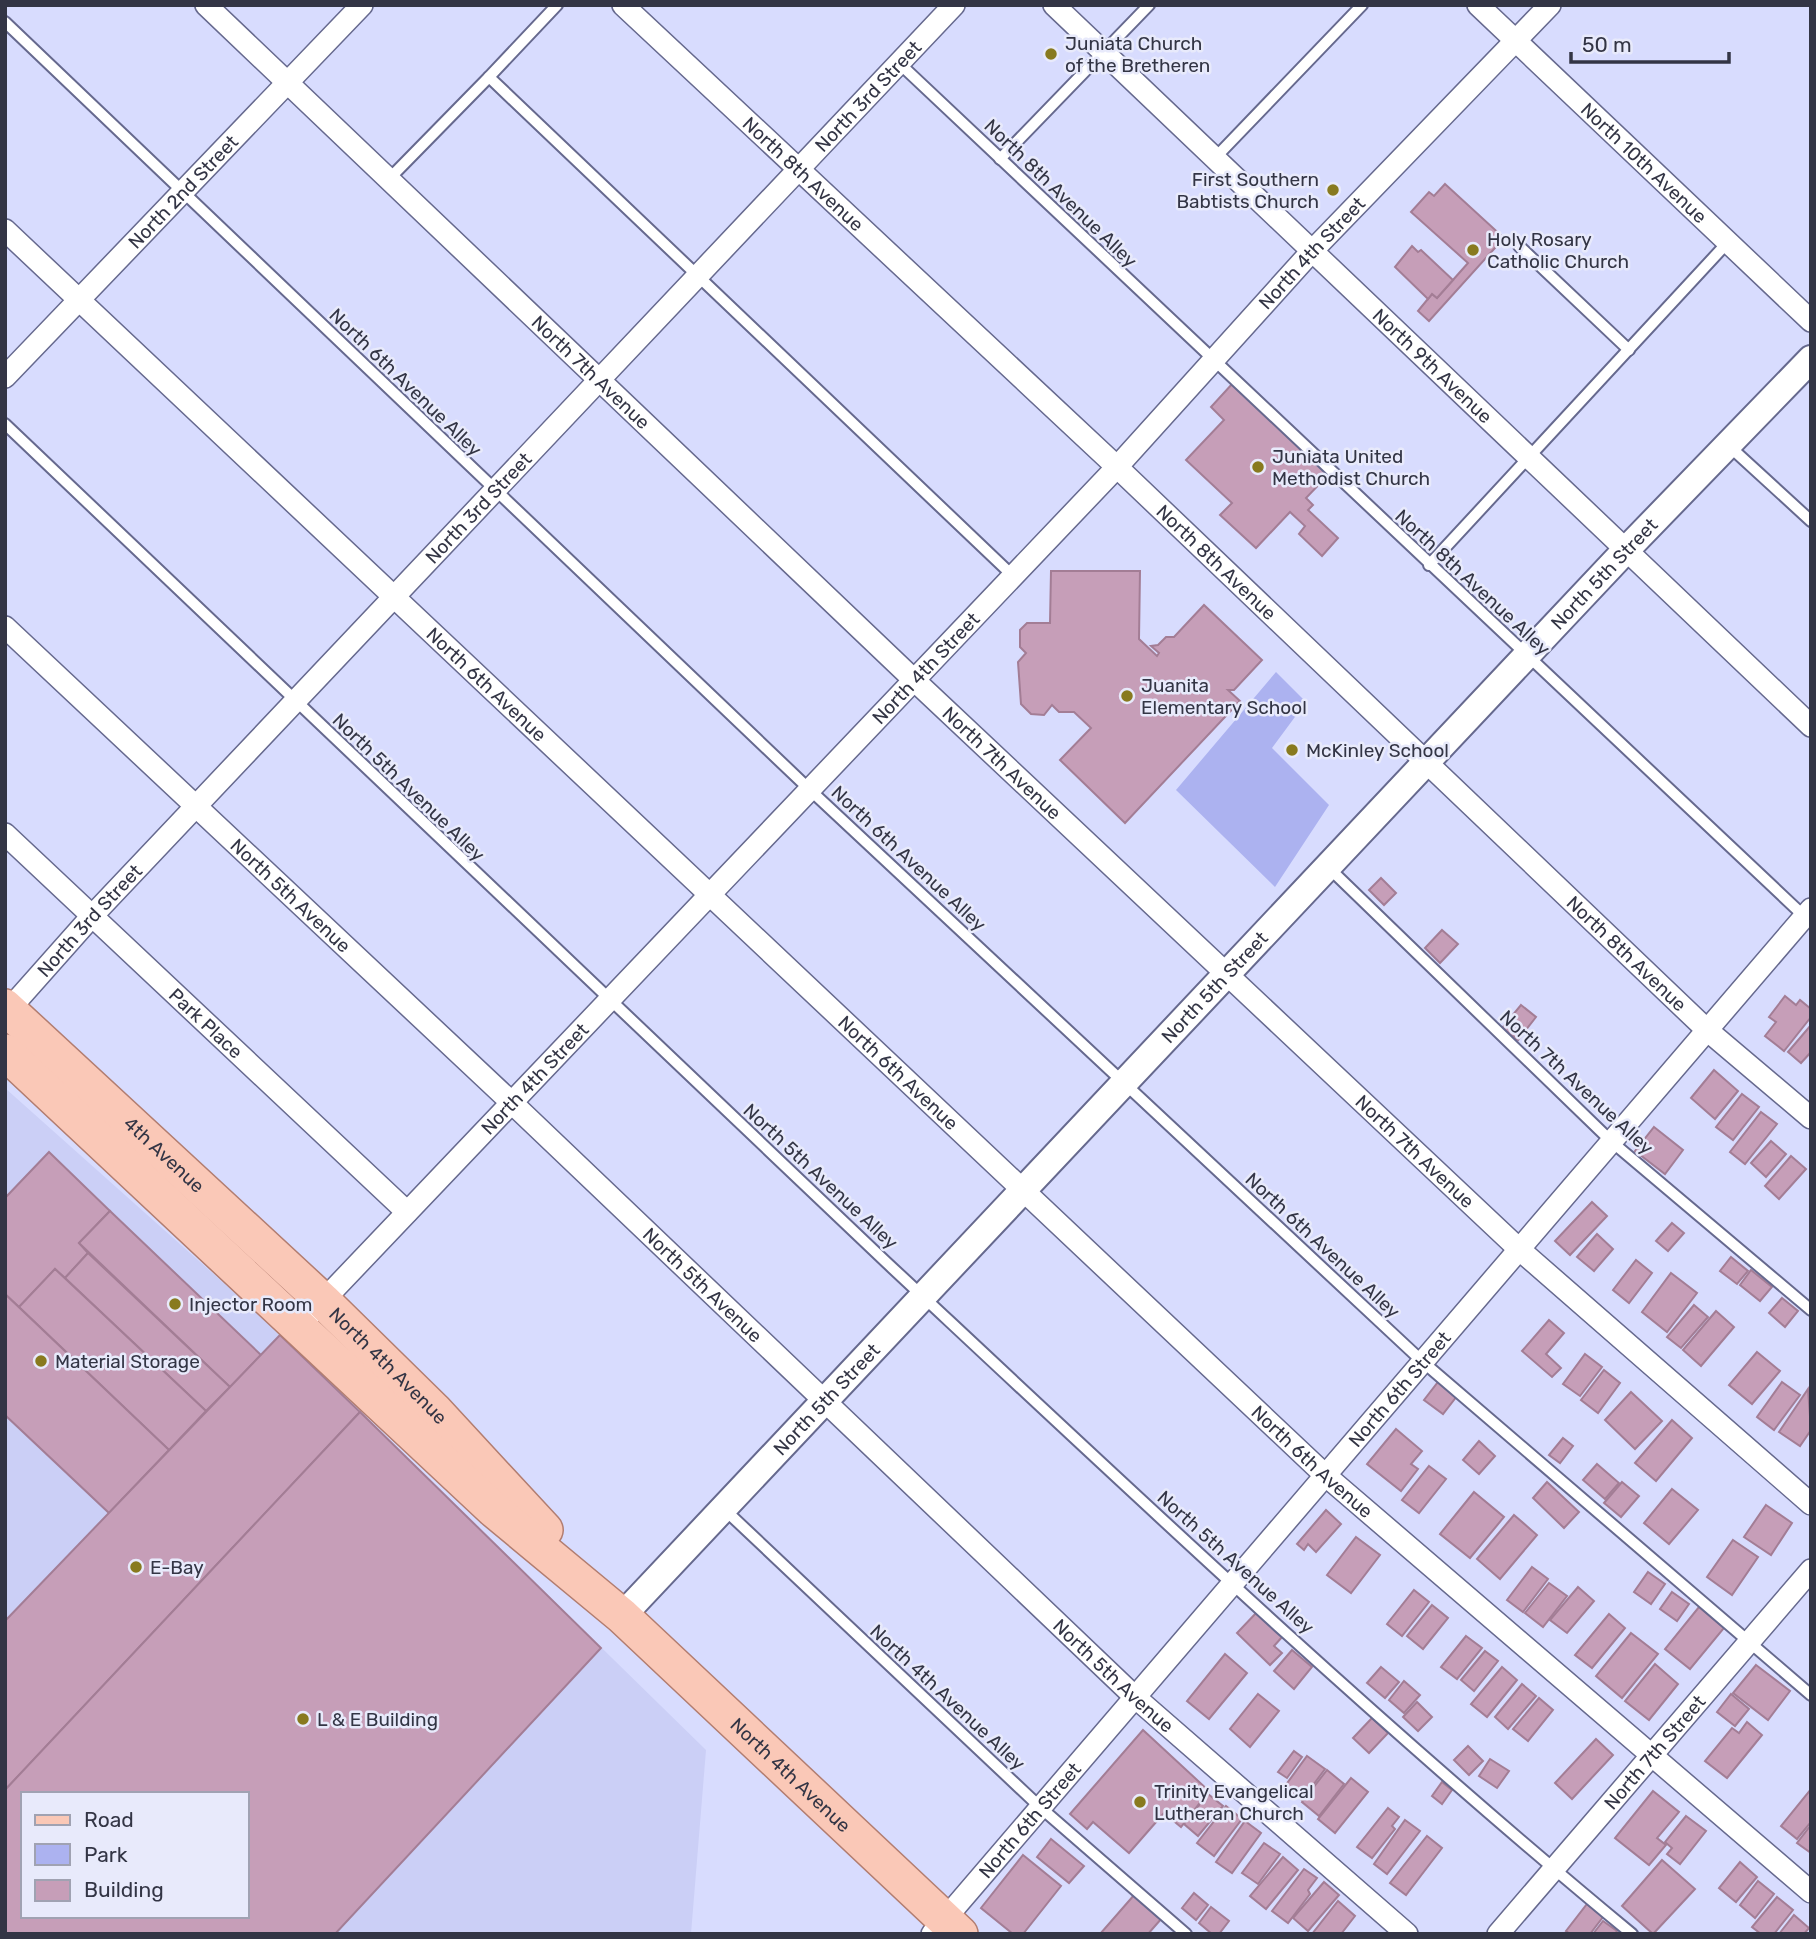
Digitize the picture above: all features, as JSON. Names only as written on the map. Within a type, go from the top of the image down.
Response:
[{"type":"main road","name":"4th Avenue","points":[[6,1011],[323,1301]]},
{"type":"main road","name":"4th Avenue","points":[[5,1052],[298,1327]]},
{"type":"main road","name":"North 4th Avenue","points":[[323,1301],[492,1471],[622,1616],[945,1929]]},
{"type":"main road","name":"North 4th Avenue","points":[[298,1327],[493,1509],[622,1616]]},
{"type":"street","name":"North 7th Avenue","points":[[206,5],[913,679],[1520,1250],[1811,1504]]},
{"type":"street","name":"North 2nd Street","points":[[5,377],[362,5]]},
{"type":"street","name":"North 8th Avenue","points":[[623,5],[1117,467],[1707,1030],[1811,1118]]},
{"type":"street","name":"North 3rd Street","points":[[6,1011],[92,916],[954,5]]},
{"type":"street","name":"North 9th Avenue","points":[[1054,5],[1811,726]]},
{"type":"street","name":"North 10th Avenue","points":[[1478,5],[1811,321]]},
{"type":"street","name":"North 4th Street","points":[[298,1327],[708,893],[1117,467],[1312,251],[1550,5]]},
{"type":"street","name":"North 6th Avenue","points":[[5,230],[1325,1475],[1811,1892]]},
{"type":"street","name":"North 5th Street","points":[[622,1616],[1625,551],[1811,359]]},
{"type":"street","name":"North 5th Avenue","points":[[5,627],[511,1102],[1136,1698],[1408,1934]]},
{"type":"street","name":"Park Place","points":[[5,834],[407,1212]]},
{"type":"street","name":"North 6th Street","points":[[945,1929],[1041,1808],[1232,1584],[1707,1030],[1809,916]]},
{"type":"street","name":"North 7th Street","points":[[1497,1934],[1811,1570]]},
{"type":"lane","points":[[390,178],[557,5]]},
{"type":"lane","points":[[1000,159],[1149,5]]},
{"type":"lane","points":[[1215,158],[1362,5]]},
{"type":"lane","name":"North 6th Avenue Alley","points":[[5,22],[808,788],[1423,1362],[1811,1695]]},
{"type":"lane","name":"North 8th Avenue Alley","points":[[899,63],[1429,565],[1809,916]]},
{"type":"lane","points":[[489,77],[1012,575]]},
{"type":"lane","points":[[1429,565],[1728,242]]},
{"type":"lane","points":[[1519,246],[1629,349]]},
{"type":"lane","name":"North 5th Avenue Alley","points":[[5,424],[608,1000],[1232,1584],[1553,1868],[1632,1934]]},
{"type":"lane","points":[[1728,445],[1811,521]]},
{"type":"lane","name":"North 7th Avenue Alley","points":[[1329,868],[1612,1142],[1811,1310]]},
{"type":"lane","name":"North 4th Avenue Alley","points":[[723,1508],[1041,1808],[1186,1934]]},
{"type":"shaded area","points":[[5,1088],[283,1336],[706,1750],[691,1934],[5,1934]]},
{"type":"green space","points":[[1276,672],[1306,702],[1272,748],[1329,805],[1275,887],[1176,790]]},
{"type":"building","name":"Holy Rosary Catholic Church","points":[[1445,184],[1504,238],[1429,321],[1418,311],[1432,294],[1437,298],[1468,263],[1411,212],[1429,192],[1434,196]]},
{"type":"building","points":[[1412,246],[1418,252],[1421,250],[1453,280],[1437,298],[1432,294],[1428,299],[1395,267]]},
{"type":"building","name":"Juniata United Methodist Church","points":[[1233,383],[1329,474],[1306,498],[1313,505],[1308,510],[1338,538],[1322,556],[1299,534],[1305,526],[1290,512],[1256,548],[1220,515],[1232,503],[1186,460],[1224,420],[1211,407]]},
{"type":"building","name":"Juanita Elementary School","points":[[1051,571],[1140,571],[1139,639],[1157,656],[1159,653],[1151,646],[1158,645],[1166,637],[1174,637],[1204,605],[1262,660],[1234,690],[1228,690],[1240,701],[1125,823],[1060,760],[1091,728],[1074,712],[1059,712],[1052,705],[1044,715],[1031,714],[1021,704],[1018,662],[1026,653],[1020,647],[1020,630],[1027,623],[1050,623]]},
{"type":"building","points":[[1381,878],[1396,893],[1384,905],[1369,890]]},
{"type":"building","points":[[1442,930],[1458,944],[1440,963],[1425,948]]},
{"type":"building","points":[[1785,996],[1796,1005],[1800,1000],[1811,1009],[1811,1017],[1784,1051],[1765,1036],[1776,1022],[1769,1017]]},
{"type":"building","points":[[1521,1005],[1536,1017],[1518,1040],[1502,1028]]},
{"type":"building","points":[[1811,1025],[1811,1052],[1801,1063],[1788,1052]]},
{"type":"building","points":[[1714,1070],[1738,1091],[1715,1119],[1691,1098]]},
{"type":"building","points":[[1742,1094],[1759,1107],[1733,1140],[1716,1127]]},
{"type":"building","points":[[1761,1112],[1777,1124],[1745,1164],[1730,1152]]},
{"type":"building","points":[[1654,1127],[1683,1150],[1665,1174],[1635,1151]]},
{"type":"building","points":[[1771,1141],[1786,1154],[1766,1177],[1751,1163]]},
{"type":"building","points":[[49,1152],[110,1211],[79,1243],[88,1253],[65,1278],[55,1269],[19,1307],[5,1294],[5,1198]]},
{"type":"building","points":[[1791,1156],[1806,1169],[1779,1199],[1765,1186]]},
{"type":"building","points":[[1592,1202],[1607,1216],[1570,1255],[1555,1241]]},
{"type":"building","name":"Injector Room","points":[[110,1211],[261,1355],[230,1387],[79,1243]]},
{"type":"building","points":[[1672,1223],[1684,1233],[1668,1251],[1656,1241]]},
{"type":"building","points":[[1597,1234],[1613,1249],[1594,1271],[1577,1257]]},
{"type":"building","points":[[88,1253],[230,1387],[206,1411],[65,1278]]},
{"type":"building","points":[[1731,1257],[1748,1271],[1737,1284],[1720,1271]]},
{"type":"building","points":[[1636,1260],[1652,1273],[1629,1303],[1613,1290]]},
{"type":"building","points":[[55,1269],[206,1411],[169,1450],[19,1307]]},
{"type":"building","points":[[1751,1270],[1772,1287],[1760,1301],[1740,1285]]},
{"type":"building","points":[[1671,1273],[1697,1293],[1667,1332],[1642,1312]]},
{"type":"building","name":"Material Storage","points":[[5,1294],[169,1450],[109,1513],[5,1415]]},
{"type":"building","points":[[1782,1298],[1798,1311],[1785,1327],[1769,1313]]},
{"type":"building","points":[[1694,1305],[1708,1317],[1681,1348],[1667,1337]]},
{"type":"building","points":[[1716,1311],[1734,1327],[1701,1366],[1683,1350]]},
{"type":"building","points":[[1549,1320],[1564,1333],[1546,1354],[1561,1368],[1552,1377],[1522,1351]]},
{"type":"building","name":"E-Bay","points":[[280,1335],[360,1412],[5,1790],[5,1621]]},
{"type":"building","points":[[1757,1352],[1780,1371],[1752,1404],[1729,1385]]},
{"type":"building","points":[[1585,1354],[1602,1367],[1580,1396],[1563,1384]]},
{"type":"building","points":[[1604,1370],[1620,1383],[1598,1413],[1581,1400]]},
{"type":"building","points":[[1438,1382],[1457,1396],[1443,1414],[1424,1400]]},
{"type":"building","points":[[1782,1382],[1800,1395],[1774,1430],[1757,1417]]},
{"type":"building","points":[[1808,1389],[1811,1430],[1800,1446],[1779,1432]]},
{"type":"building","points":[[1631,1392],[1662,1421],[1635,1449],[1605,1420]]},
{"type":"building","name":"L & E Building","points":[[360,1412],[601,1648],[335,1934],[5,1934],[5,1790]]},
{"type":"building","points":[[1672,1420],[1692,1438],[1656,1481],[1635,1463]]},
{"type":"building","points":[[1396,1429],[1422,1451],[1411,1464],[1418,1469],[1401,1491],[1367,1464]]},
{"type":"building","points":[[1563,1438],[1573,1446],[1560,1463],[1549,1455]]},
{"type":"building","points":[[1479,1441],[1495,1456],[1479,1474],[1463,1460]]},
{"type":"building","points":[[1597,1464],[1619,1483],[1605,1499],[1583,1480]]},
{"type":"building","points":[[1429,1466],[1446,1479],[1419,1513],[1402,1500]]},
{"type":"building","points":[[1547,1482],[1579,1512],[1564,1528],[1533,1498]]},
{"type":"building","points":[[1622,1482],[1639,1496],[1621,1517],[1604,1503]]},
{"type":"building","points":[[1672,1489],[1698,1510],[1669,1544],[1644,1523]]},
{"type":"building","points":[[1474,1492],[1504,1517],[1470,1558],[1440,1534]]},
{"type":"building","points":[[1766,1505],[1792,1523],[1771,1555],[1744,1537]]},
{"type":"building","points":[[1326,1510],[1341,1524],[1316,1552],[1308,1544],[1304,1550],[1297,1544]]},
{"type":"building","points":[[1514,1515],[1537,1535],[1500,1579],[1477,1559]]},
{"type":"building","points":[[1356,1537],[1380,1555],[1351,1593],[1327,1575]]},
{"type":"building","points":[[1733,1540],[1758,1557],[1732,1595],[1707,1577]]},
{"type":"building","points":[[1532,1567],[1548,1579],[1523,1612],[1507,1600]]},
{"type":"building","points":[[1648,1572],[1665,1584],[1651,1604],[1634,1592]]},
{"type":"building","points":[[1549,1583],[1567,1596],[1543,1627],[1525,1613]]},
{"type":"building","points":[[1578,1587],[1594,1601],[1567,1633],[1550,1620]]},
{"type":"building","points":[[1414,1590],[1429,1602],[1402,1636],[1387,1624]]},
{"type":"building","points":[[1672,1592],[1689,1604],[1677,1621],[1660,1609]]},
{"type":"building","points":[[1432,1605],[1448,1618],[1423,1649],[1407,1636]]},
{"type":"building","points":[[1699,1607],[1724,1628],[1690,1669],[1665,1649]]},
{"type":"building","points":[[1258,1611],[1283,1636],[1274,1646],[1282,1653],[1270,1665],[1237,1633]]},
{"type":"building","points":[[1609,1614],[1625,1628],[1592,1668],[1575,1655]]},
{"type":"building","points":[[1631,1633],[1658,1654],[1622,1698],[1596,1676]]},
{"type":"building","points":[[1466,1636],[1482,1648],[1457,1679],[1441,1667]]},
{"type":"building","points":[[1292,1650],[1312,1667],[1294,1689],[1274,1671]]},
{"type":"building","points":[[1485,1651],[1498,1661],[1474,1691],[1461,1680]]},
{"type":"building","points":[[1225,1654],[1247,1673],[1209,1719],[1187,1701]]},
{"type":"building","points":[[1655,1664],[1678,1684],[1649,1720],[1625,1701]]},
{"type":"building","points":[[1756,1665],[1790,1691],[1768,1720],[1733,1693]]},
{"type":"building","points":[[1381,1667],[1399,1682],[1385,1698],[1367,1683]]},
{"type":"building","points":[[1502,1667],[1517,1680],[1487,1717],[1471,1704]]},
{"type":"building","points":[[1404,1681],[1420,1695],[1404,1713],[1389,1700]]},
{"type":"building","points":[[1522,1684],[1536,1696],[1508,1729],[1495,1717]]},
{"type":"building","points":[[1258,1694],[1279,1711],[1250,1747],[1230,1729]]},
{"type":"building","points":[[1731,1694],[1749,1709],[1735,1726],[1717,1712]]},
{"type":"building","points":[[1539,1698],[1553,1710],[1528,1741],[1513,1729]]},
{"type":"building","points":[[1417,1702],[1432,1717],[1418,1731],[1403,1717]]},
{"type":"building","points":[[1372,1718],[1388,1733],[1369,1753],[1353,1738]]},
{"type":"building","points":[[1747,1722],[1762,1735],[1727,1778],[1705,1761],[1732,1728],[1739,1733]]},
{"type":"building","name":"Trinity Evangelical Lutheran Church","points":[[1143,1730],[1209,1791],[1181,1827],[1164,1813],[1129,1853],[1093,1822],[1087,1829],[1070,1814]]},
{"type":"building","points":[[1596,1739],[1613,1755],[1572,1799],[1555,1783]]},
{"type":"building","points":[[1468,1746],[1483,1761],[1469,1775],[1454,1760]]},
{"type":"building","points":[[1294,1751],[1302,1757],[1287,1778],[1278,1772]]},
{"type":"building","points":[[1307,1756],[1325,1769],[1302,1800],[1285,1786]]},
{"type":"building","points":[[1490,1759],[1509,1771],[1497,1788],[1479,1776]]},
{"type":"building","points":[[1327,1770],[1344,1784],[1319,1816],[1302,1802]]},
{"type":"building","points":[[1351,1778],[1368,1792],[1335,1833],[1318,1819]]},
{"type":"building","points":[[1442,1782],[1452,1790],[1442,1804],[1432,1796]]},
{"type":"building","points":[[1811,1789],[1811,1822],[1797,1839],[1781,1826]]},
{"type":"building","points":[[1653,1791],[1679,1812],[1657,1838],[1666,1845],[1649,1865],[1615,1838]]},
{"type":"building","points":[[1208,1794],[1223,1806],[1198,1836],[1184,1824]]},
{"type":"building","points":[[1226,1806],[1242,1819],[1214,1856],[1197,1843]]},
{"type":"building","points":[[1388,1808],[1399,1817],[1392,1826],[1395,1829],[1372,1858],[1357,1847]]},
{"type":"building","points":[[1686,1816],[1706,1831],[1680,1864],[1667,1854],[1672,1848],[1665,1842]]},
{"type":"building","points":[[1405,1820],[1420,1831],[1387,1874],[1374,1864]]},
{"type":"building","points":[[1245,1821],[1261,1833],[1232,1873],[1216,1862]]},
{"type":"building","points":[[1811,1825],[1811,1853],[1797,1843]]},
{"type":"building","points":[[1427,1836],[1442,1848],[1406,1895],[1390,1883]]},
{"type":"building","points":[[1051,1839],[1084,1866],[1069,1883],[1037,1857]]},
{"type":"building","points":[[1264,1843],[1280,1854],[1258,1884],[1242,1873]]},
{"type":"building","points":[[1023,1855],[1061,1886],[1023,1934],[1013,1934],[981,1908]]},
{"type":"building","points":[[1283,1857],[1298,1870],[1266,1909],[1250,1896]]},
{"type":"building","points":[[1662,1860],[1695,1889],[1653,1934],[1622,1906]]},
{"type":"building","points":[[1740,1862],[1757,1877],[1736,1902],[1719,1888]]},
{"type":"building","points":[[1304,1869],[1317,1878],[1308,1890],[1310,1894],[1288,1923],[1272,1911]]},
{"type":"building","points":[[1758,1881],[1774,1894],[1755,1918],[1740,1905]]},
{"type":"building","points":[[1324,1882],[1339,1895],[1308,1931],[1293,1918]]},
{"type":"building","points":[[1194,1893],[1208,1905],[1196,1920],[1182,1908]]},
{"type":"building","points":[[1135,1894],[1162,1918],[1148,1934],[1100,1934]]},
{"type":"building","points":[[1777,1897],[1793,1910],[1774,1934],[1761,1934],[1752,1927]]},
{"type":"building","points":[[1338,1901],[1355,1916],[1341,1934],[1312,1934]]},
{"type":"building","points":[[1587,1904],[1603,1917],[1590,1934],[1570,1934],[1566,1931]]},
{"type":"building","points":[[1211,1907],[1229,1921],[1219,1934],[1212,1934],[1199,1923]]},
{"type":"building","points":[[1794,1915],[1809,1928],[1804,1934],[1779,1934]]},
{"type":"building","points":[[1603,1921],[1617,1931],[1615,1934],[1593,1934]]},
{"type":"place","name":"Juniata Church of the Bretheren","points":[[1051,54]]},
{"type":"place","name":"First Southern Babtists Church","points":[[1333,190]]},
{"type":"place","name":"Holy Rosary Catholic Church","points":[[1473,250]]},
{"type":"place","name":"Juniata United Methodist Church","points":[[1258,467]]},
{"type":"place","name":"Juanita Elementary School","points":[[1127,696]]},
{"type":"place","name":"McKinley School","points":[[1292,750]]},
{"type":"place","name":"Injector Room","points":[[175,1304]]},
{"type":"place","name":"Material Storage","points":[[41,1361]]},
{"type":"place","name":"E-Bay","points":[[136,1567]]},
{"type":"place","name":"L & E Building","points":[[303,1719]]},
{"type":"place","name":"Trinity Evangelical Lutheran Church","points":[[1140,1802]]}]
